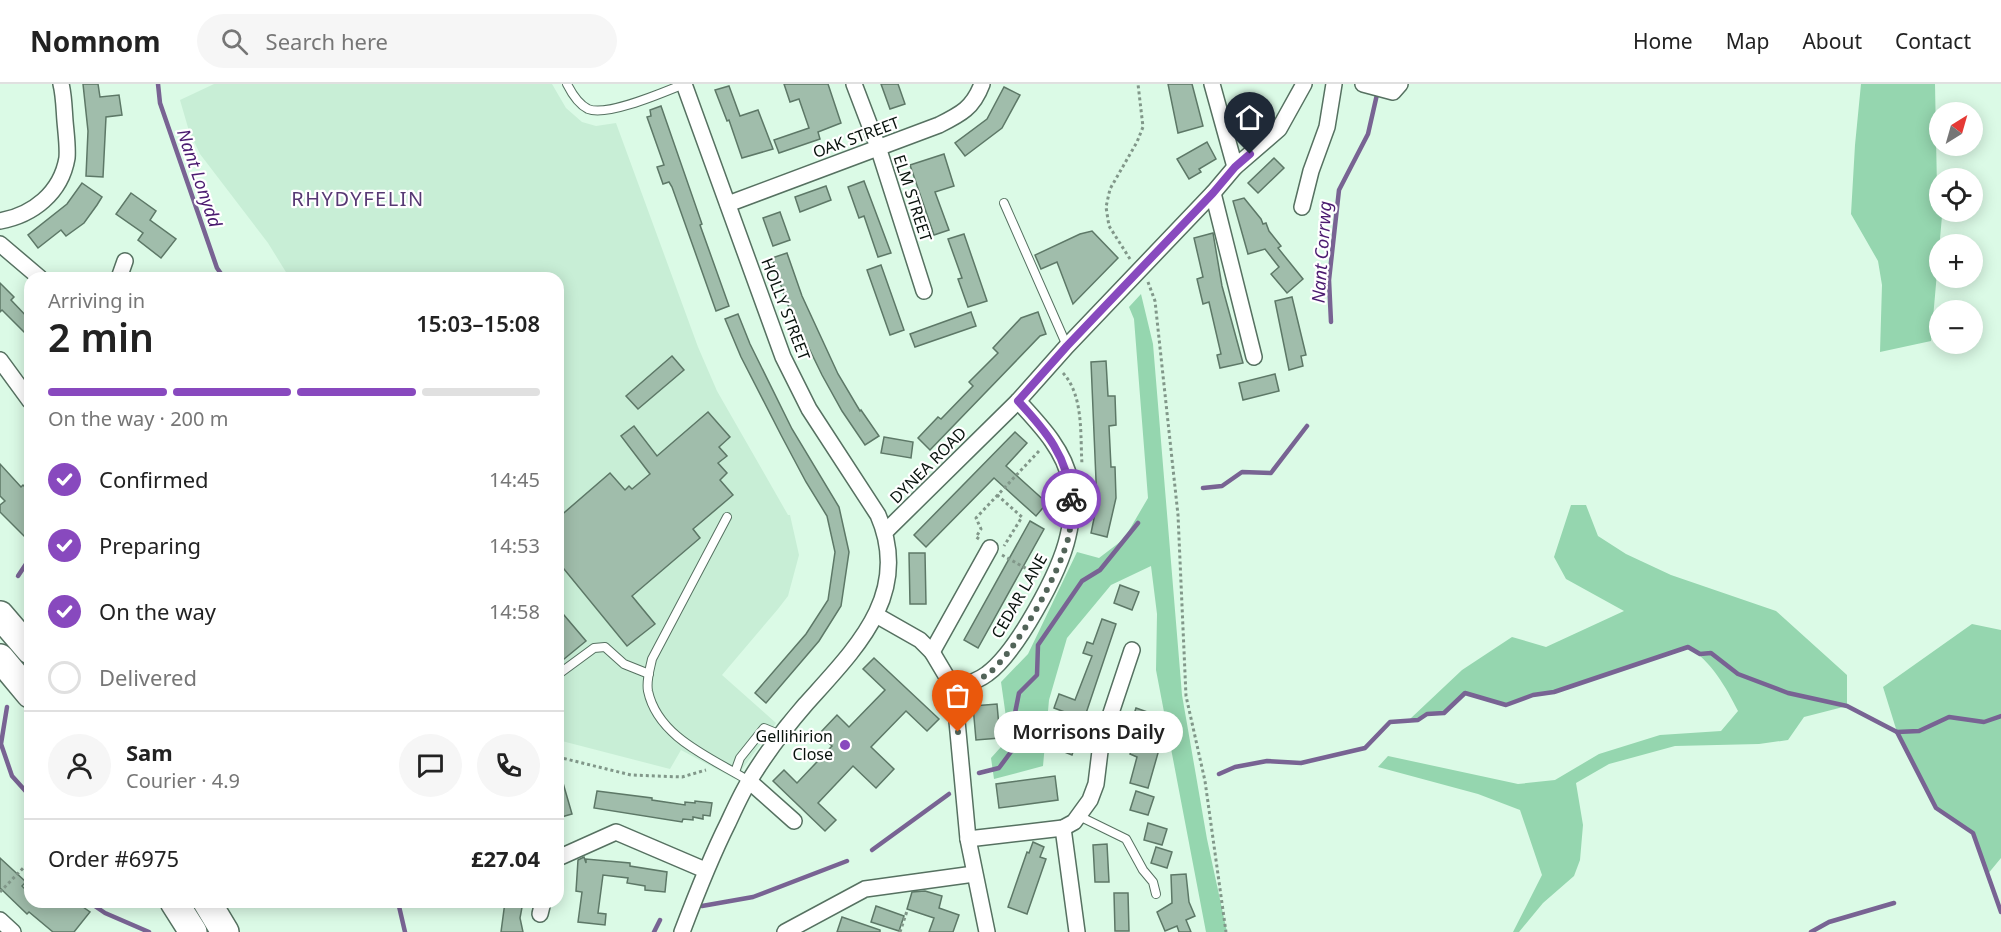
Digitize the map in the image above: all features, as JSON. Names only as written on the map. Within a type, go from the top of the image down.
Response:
[{"type":"highway","points":[[0,615],[24,643]]},
{"type":"highway","points":[[0,658],[24,687]]},
{"type":"highway","points":[[178,908],[193,932]]},
{"type":"highway","points":[[211,908],[225,932]]},
{"type":"street","points":[[0,221],[13,219],[46,199],[64,171],[67,155],[61,84]]},
{"type":"street","name":"HOLLY STREET","points":[[684,84],[783,357],[808,410],[863,490],[885,532]]},
{"type":"street","name":"ELM STREET","points":[[854,84],[878,147],[924,291]]},
{"type":"street","name":"OAK STREET","points":[[728,204],[939,125],[962,114],[977,98],[982,84]]},
{"type":"street","points":[[1212,84],[1235,167]]},
{"type":"street","name":"DYNEA ROAD","points":[[885,532],[1018,401],[1235,167],[1279,129],[1304,84]]},
{"type":"street","points":[[1302,207],[1311,171],[1327,127],[1334,84]]},
{"type":"street","points":[[1363,84],[1393,92],[1400,84]]},
{"type":"street","points":[[1213,193],[1254,357]]},
{"type":"street","points":[[0,244],[33,272]]},
{"type":"street","points":[[121,272],[125,261]]},
{"type":"street","points":[[0,360],[24,393]]},
{"type":"street","name":"CEDAR LANE","points":[[954,689],[987,675],[1012,647],[1051,582],[1069,535],[1070,481],[1060,455],[1044,429],[1018,401]]},
{"type":"street","points":[[682,932],[705,870],[749,781],[781,735],[863,639],[876,615],[888,580],[889,556],[885,532]]},
{"type":"street","points":[[932,652],[990,548]]},
{"type":"street","points":[[876,615],[920,640],[932,652],[954,689],[968,839],[987,932]]},
{"type":"street","points":[[968,839],[1063,828],[1074,822],[1090,800],[1096,784],[1101,743],[1132,650]]},
{"type":"street","points":[[749,781],[794,821]]},
{"type":"street","points":[[1063,828],[1077,932]]},
{"type":"street","points":[[564,855],[616,832],[705,870]]},
{"type":"street","points":[[785,932],[865,889],[974,874]]},
{"type":"street","points":[[0,920],[13,932]]},
{"type":"lane","points":[[567,84],[581,105],[589,110],[605,112],[684,84]]},
{"type":"lane","points":[[1004,203],[1067,346]]},
{"type":"lane","points":[[727,517],[656,651],[649,674],[648,689],[661,722],[682,741],[749,781]]},
{"type":"lane","points":[[564,671],[594,648],[605,647],[624,664],[649,674]]},
{"type":"lane","points":[[735,772],[740,758],[764,728],[781,735]]},
{"type":"lane","points":[[1079,816],[1126,839],[1143,870],[1153,882],[1156,894]]},
{"type":"path","points":[[1132,262],[1108,226],[1106,207],[1110,189],[1143,127],[1138,84]]},
{"type":"path","points":[[1145,274],[1155,301],[1176,492],[1186,696],[1204,781],[1226,932]]},
{"type":"path","points":[[1054,363],[1070,381],[1078,403],[1083,470]]},
{"type":"path","points":[[990,548],[976,537],[981,529],[976,518],[1041,449]]},
{"type":"path","points":[[997,495],[1022,517],[999,553],[1051,582]]},
{"type":"path","points":[[564,758],[631,775],[682,777],[714,767]]},
{"type":"path","points":[[0,892],[24,867]]},
{"type":"path","points":[[900,932],[907,911]]},
{"type":"shaded area","points":[[214,84],[552,84],[566,108],[582,122],[596,126],[616,123],[698,347],[717,391],[790,515],[799,555],[788,596],[722,675],[776,723],[735,779],[681,750],[670,769],[564,742],[564,272],[286,272],[268,243],[200,154],[189,131],[180,100]]},
{"type":"green space","points":[[1861,84],[1935,84],[1935,102],[1929,102],[1929,156],[1936,156],[1937,168],[1929,168],[1929,222],[1941,222],[1940,234],[1929,234],[1929,288],[1936,288],[1935,300],[1929,300],[1929,341],[1880,352],[1882,285],[1878,261],[1851,214]]},
{"type":"green space","points":[[1141,294],[1153,344],[1182,695],[1207,839],[1227,932],[1206,932],[1156,670],[1157,614],[1151,566],[1111,585],[1067,638],[1049,700],[1043,766],[994,779],[991,758],[1009,738],[1001,682],[1028,654],[1077,552],[1099,558],[1124,539],[1148,498],[1134,319],[1129,307]]},
{"type":"green space","points":[[1571,505],[1586,505],[1598,536],[1626,554],[1671,575],[1776,611],[1847,675],[1847,706],[1804,717],[1788,740],[1759,744],[1675,746],[1609,764],[1576,783],[1583,825],[1580,860],[1574,876],[1543,903],[1519,932],[1513,932],[1542,875],[1520,810],[1478,794],[1378,767],[1388,756],[1518,784],[1555,780],[1599,754],[1660,735],[1721,731],[1738,711],[1711,667],[1688,647],[1554,692],[1533,695],[1506,705],[1465,693],[1444,713],[1427,714],[1418,720],[1410,719],[1462,670],[1512,637],[1546,647],[1624,611],[1566,579],[1554,557]]},
{"type":"green space","points":[[1972,624],[2001,630],[2001,858],[1987,875],[1973,833],[1936,808],[1897,732],[1883,687]]},
{"type":"building","points":[[83,84],[98,84],[100,97],[119,95],[122,115],[106,117],[103,177],[86,176],[88,131]]},
{"type":"building","points":[[784,84],[828,84],[841,123],[818,132],[820,139],[779,153],[774,140],[809,128],[799,99],[790,102]]},
{"type":"building","points":[[881,84],[898,84],[905,104],[890,109]]},
{"type":"building","points":[[1168,84],[1192,84],[1203,126],[1178,133]]},
{"type":"building","points":[[729,86],[740,116],[758,110],[773,149],[742,158],[729,120],[727,121],[715,90]]},
{"type":"building","points":[[1004,87],[1020,95],[1002,128],[965,156],[955,143],[987,119]]},
{"type":"building","points":[[661,106],[729,306],[716,311],[672,187],[669,182],[663,184],[657,167],[664,165],[647,117],[651,116],[650,110]]},
{"type":"building","points":[[1207,142],[1216,159],[1199,169],[1201,172],[1189,179],[1177,159]]},
{"type":"building","points":[[944,154],[954,186],[935,192],[949,230],[934,235],[910,165]]},
{"type":"building","points":[[1274,158],[1284,168],[1258,193],[1248,183]]},
{"type":"building","points":[[864,181],[891,253],[878,257],[864,216],[859,218],[848,187]]},
{"type":"building","points":[[82,183],[102,197],[97,205],[84,223],[66,236],[61,230],[38,248],[28,235],[67,204]]},
{"type":"building","points":[[826,186],[831,200],[800,212],[795,197]]},
{"type":"building","points":[[131,193],[156,211],[150,220],[176,239],[161,258],[138,240],[143,233],[116,214]]},
{"type":"building","points":[[1244,198],[1263,224],[1266,223],[1269,231],[1281,246],[1278,248],[1303,279],[1287,293],[1271,274],[1279,267],[1265,249],[1248,254],[1233,201]]},
{"type":"building","points":[[780,212],[790,240],[773,246],[763,218]]},
{"type":"building","points":[[1092,231],[1118,258],[1073,304],[1057,262],[1041,269],[1035,255],[1080,234]]},
{"type":"building","points":[[1213,233],[1222,286],[1243,363],[1220,368],[1217,355],[1221,354],[1209,302],[1203,304],[1197,279],[1203,277],[1194,238]]},
{"type":"building","points":[[964,234],[987,301],[968,307],[958,279],[962,278],[948,239]]},
{"type":"building","points":[[787,253],[802,296],[838,374],[860,411],[879,436],[865,445],[842,411],[822,375],[786,301],[772,258]]},
{"type":"building","points":[[881,265],[904,330],[890,335],[867,270]]},
{"type":"building","points":[[0,283],[14,297],[11,300],[24,314],[24,332],[2,310],[0,312]]},
{"type":"building","points":[[1292,297],[1306,355],[1301,356],[1303,366],[1289,370],[1275,301]]},
{"type":"building","points":[[971,312],[976,326],[915,347],[910,334]]},
{"type":"building","points":[[1038,312],[1046,334],[1040,336],[930,450],[918,438],[938,417],[941,419],[973,386],[969,382],[998,353],[993,348],[1021,318]]},
{"type":"building","points":[[738,314],[750,344],[792,429],[839,507],[849,552],[841,606],[819,641],[766,703],[755,693],[806,634],[828,600],[835,552],[827,516],[781,435],[741,357],[725,319]]},
{"type":"building","points":[[672,356],[684,370],[638,409],[626,396]]},
{"type":"building","points":[[1106,361],[1108,396],[1115,396],[1116,425],[1109,426],[1111,467],[1115,467],[1116,498],[1107,537],[1091,533],[1097,504],[1091,362]]},
{"type":"building","points":[[1275,374],[1279,391],[1243,400],[1239,383]]},
{"type":"building","points":[[708,412],[730,437],[719,447],[727,456],[718,463],[727,473],[720,480],[733,495],[693,529],[700,538],[632,596],[655,624],[627,646],[564,569],[564,513],[610,473],[625,490],[629,486],[632,489],[650,474],[621,436],[634,426],[657,456]]},
{"type":"building","points":[[1015,432],[1027,443],[1006,466],[1047,503],[1036,516],[994,478],[926,547],[914,535]]},
{"type":"building","points":[[884,437],[913,442],[911,458],[881,453]]},
{"type":"building","points":[[0,464],[21,487],[24,486],[24,536],[0,512],[0,505],[5,501],[0,496]]},
{"type":"building","points":[[1030,521],[1044,529],[978,648],[964,640]]},
{"type":"building","points":[[909,553],[925,553],[926,604],[910,604]]},
{"type":"building","points":[[1120,585],[1139,592],[1132,610],[1114,603]]},
{"type":"building","points":[[564,615],[586,641],[564,659]]},
{"type":"building","points":[[1102,619],[1116,624],[1072,755],[1057,749],[1070,714],[1054,708],[1059,694],[1075,700],[1092,656],[1083,653],[1087,642],[1093,644]]},
{"type":"building","name":"Gellihirion Close","points":[[874,658],[939,719],[927,731],[906,711],[871,747],[894,769],[876,788],[853,766],[818,803],[836,820],[825,831],[773,781],[784,770],[797,783],[832,746],[819,734],[837,715],[849,727],[885,690],[863,669]]},
{"type":"building","points":[[997,704],[1000,738],[976,740],[973,706]]},
{"type":"building","points":[[1136,708],[1153,714],[1147,732],[1130,726]]},
{"type":"building","points":[[1137,732],[1162,739],[1148,788],[1130,783],[1137,757],[1130,754]]},
{"type":"building","points":[[1055,776],[1058,800],[999,808],[996,784]]},
{"type":"building","points":[[564,786],[572,814],[564,816]]},
{"type":"building","points":[[597,791],[685,805],[685,802],[695,803],[695,801],[712,803],[710,816],[703,815],[703,819],[693,817],[693,820],[683,819],[682,822],[594,808]]},
{"type":"building","points":[[1136,791],[1154,797],[1148,815],[1130,810]]},
{"type":"building","points":[[1148,823],[1167,829],[1162,845],[1144,840]]},
{"type":"building","points":[[1033,842],[1044,847],[1040,857],[1046,859],[1027,914],[1008,907],[1027,852],[1029,853]]},
{"type":"building","points":[[1107,844],[1109,882],[1095,882],[1093,845]]},
{"type":"building","points":[[1156,847],[1172,852],[1167,868],[1151,863]]},
{"type":"building","points":[[584,857],[586,863],[586,859],[630,863],[630,866],[667,872],[665,892],[645,890],[645,886],[627,883],[628,878],[603,875],[598,913],[606,914],[605,925],[578,922],[582,892],[576,891],[578,860]]},
{"type":"building","points":[[0,858],[24,880],[22,886],[24,888],[24,908],[84,908],[90,912],[74,932],[53,932],[29,912],[27,914],[0,888]]},
{"type":"building","points":[[1186,874],[1189,902],[1195,916],[1186,920],[1191,932],[1179,932],[1177,926],[1165,931],[1157,912],[1172,903],[1171,875]]},
{"type":"building","points":[[925,891],[942,896],[939,908],[959,915],[953,932],[929,932],[934,918],[907,909],[912,892]]},
{"type":"building","points":[[1114,893],[1128,893],[1129,931],[1115,931]]},
{"type":"building","points":[[876,906],[904,916],[899,931],[871,922]]},
{"type":"building","points":[[504,908],[522,908],[520,918],[523,932],[501,932]]},
{"type":"building","points":[[842,917],[880,930],[880,932],[837,932]]},
{"type":"waterway","name":"Nant Lonydd","points":[[158,84],[160,103],[220,272]]},
{"type":"waterway","name":"Nant Corrwg","points":[[1331,322],[1329,280],[1339,190],[1368,134],[1378,90]]},
{"type":"waterway","name":"Nant Corrwg","points":[[1203,488],[1222,486],[1242,472],[1271,473],[1307,426]]},
{"type":"waterway","name":"Nant Corrwg","points":[[979,773],[999,768],[1013,749],[1014,718],[1019,693],[1037,675],[1038,645],[1082,581],[1100,570],[1138,523]]},
{"type":"waterway","points":[[18,576],[24,567]]},
{"type":"waterway","points":[[1219,774],[1235,767],[1267,761],[1301,763],[1365,748],[1390,722],[1418,720],[1427,714],[1444,713],[1465,693],[1506,705],[1533,695],[1554,692],[1688,647],[1700,654],[1711,653],[1738,674],[1788,693],[1847,706],[1897,732],[1919,731],[1949,717],[1984,722],[2001,716]]},
{"type":"waterway","points":[[7,707],[1,744],[12,776],[24,789]]},
{"type":"waterway","points":[[1897,732],[1936,808],[1973,833],[2001,912]]},
{"type":"waterway","name":"Nant Corrwg","points":[[872,850],[949,794]]},
{"type":"waterway","name":"Nant Corrwg","points":[[702,906],[753,897],[847,861]]},
{"type":"waterway","points":[[1811,932],[1829,922],[1894,903]]},
{"type":"waterway","points":[[98,908],[149,932]]},
{"type":"waterway","name":"Nant Lonydd","points":[[399,908],[405,932]]},
{"type":"waterway","name":"Nant Corrwg","points":[[654,932],[660,920]]},
{"type":"way so far","points":[[958,732],[954,689],[987,675],[1012,647],[1050,584],[1060,562],[1069,535],[1071,499]]},
{"type":"place","name":"Morrisons Daily","points":[[958,732]]},
{"type":"place","name":"Gellihirion Close","points":[[845,745]]},
{"type":"district","name":"RHYDYFELIN","points":[[358,198]]},
{"type":"route","points":[[1071,499],[1070,481],[1060,455],[1044,429],[1018,401],[1235,167],[1250,154]]}]
